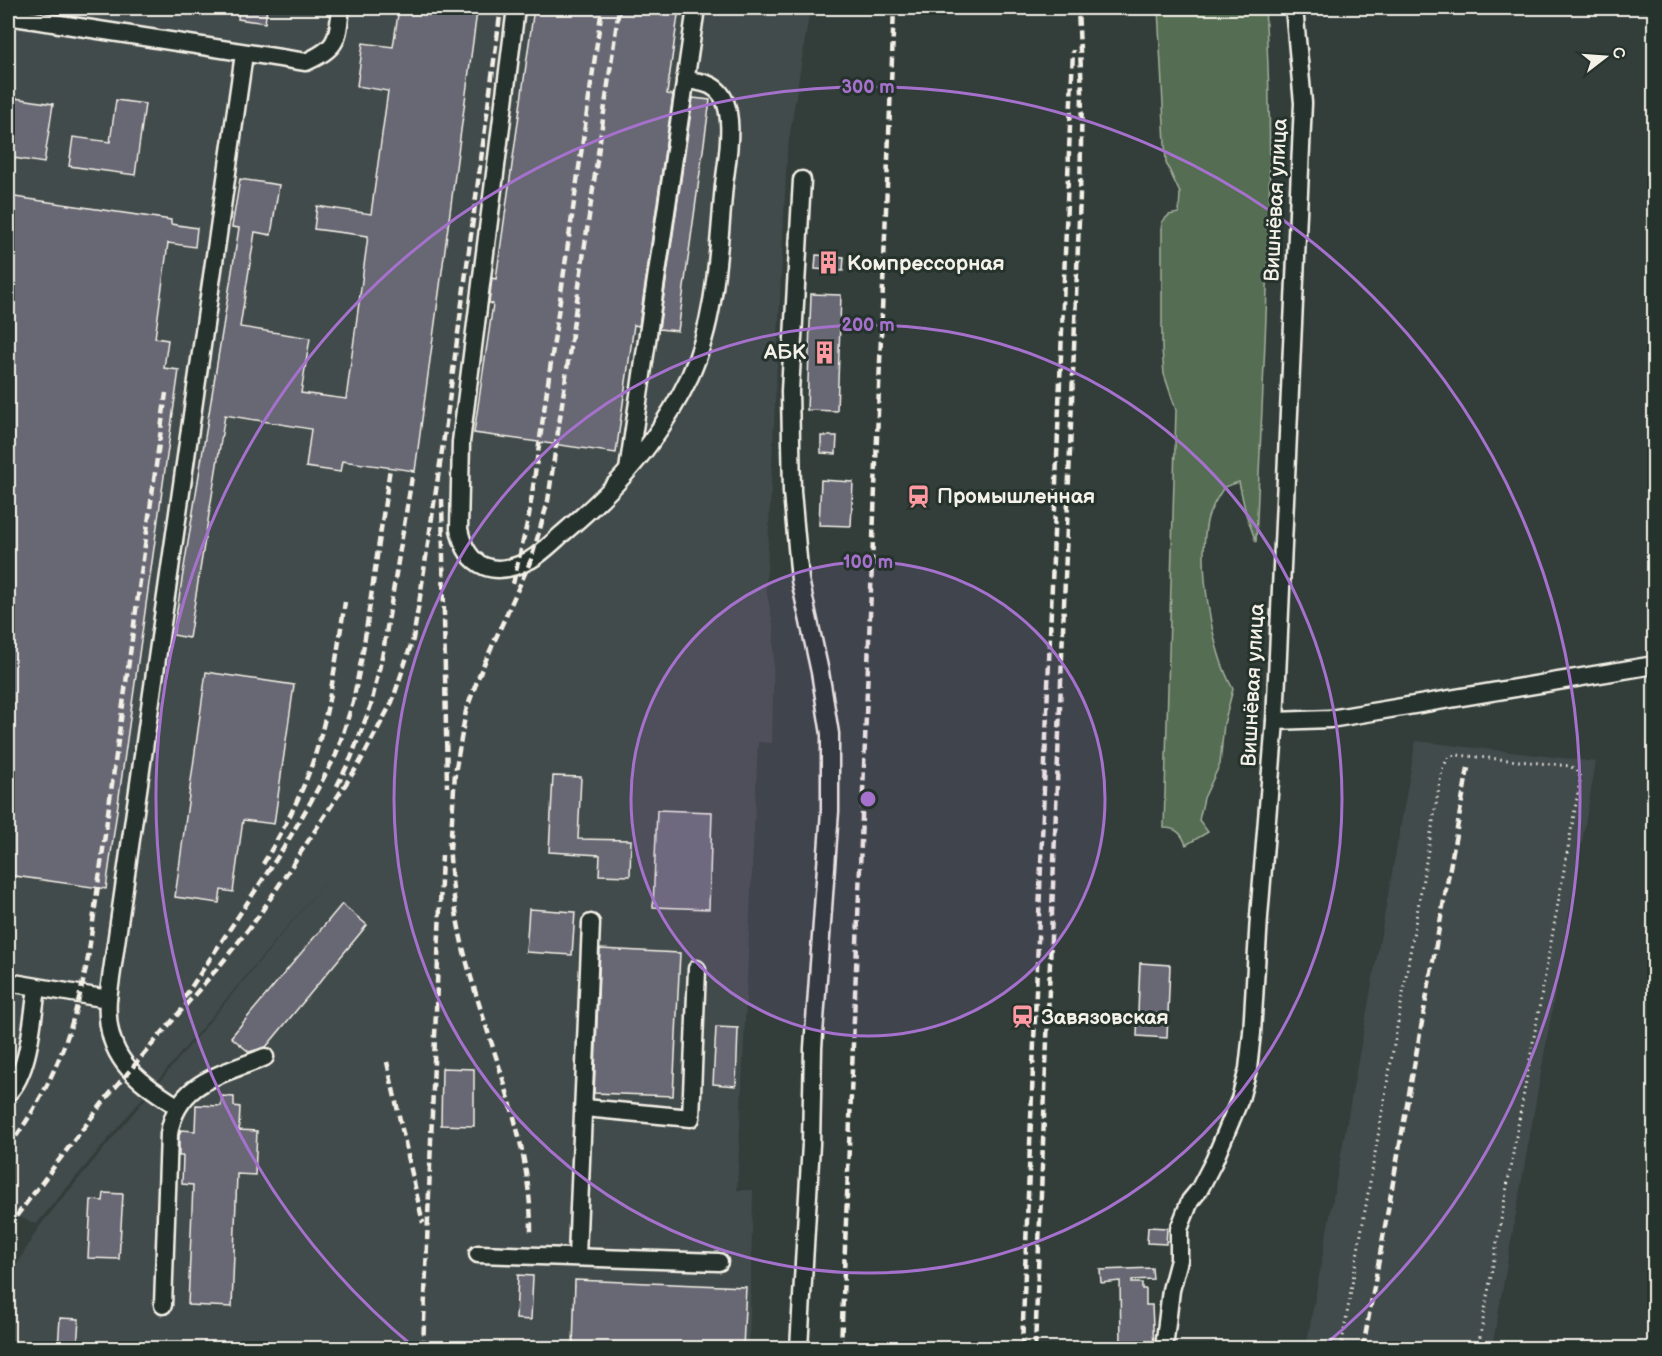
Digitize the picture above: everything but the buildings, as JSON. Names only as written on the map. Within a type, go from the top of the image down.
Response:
[{"type":"street","points":[[8,16],[306,62],[325,54],[337,40],[341,8]]},
{"type":"street","points":[[516,8],[461,442],[459,529],[462,541],[474,560],[488,569],[506,569],[531,560],[598,503],[650,443],[690,376],[710,317],[729,138],[725,100],[715,88],[702,82],[685,80]]},
{"type":"street","points":[[628,470],[696,8]]},
{"type":"street","name":"Вишнёвая улица","points":[[1164,1348],[1171,1290],[1179,1260],[1179,1229],[1184,1214],[1214,1161],[1240,1099],[1248,1069],[1252,1033],[1275,721],[1303,103],[1294,8]]},
{"type":"street","points":[[177,1106],[140,1080],[121,1059],[108,1030],[108,999],[244,54]]},
{"type":"street","points":[[799,1348],[811,1144],[813,1048],[830,810],[828,722],[820,672],[800,580],[792,492],[790,391],[802,180]]},
{"type":"street","points":[[1275,721],[1330,719],[1654,665]]},
{"type":"street","points":[[577,1256],[591,923]]},
{"type":"street","points":[[585,1108],[691,1118],[697,969]]},
{"type":"street","points":[[8,982],[38,989],[108,999]]},
{"type":"street","points":[[8,1093],[24,1065],[38,989]]},
{"type":"street","points":[[162,1305],[169,1134],[177,1106],[190,1090],[202,1083],[265,1057]]},
{"type":"street","points":[[478,1254],[720,1262]]},
{"type":"path","points":[[1341,1348],[1443,770],[1449,756],[1457,754],[1570,766],[1579,772],[1580,781],[1478,1348]]},
{"type":"shaded area","points":[[8,8],[810,8],[787,152],[766,589],[774,629],[772,743],[758,742],[737,1190],[753,1190],[749,1348],[8,1348],[8,1280],[39,1227],[337,868],[36,1224],[8,1212]]},
{"type":"shaded area","points":[[1416,741],[1596,762],[1492,1348],[1306,1348]]},
{"type":"green space","points":[[1158,8],[1265,8],[1268,74],[1270,141],[1268,275],[1256,542],[1246,514],[1239,482],[1224,487],[1208,517],[1204,561],[1208,607],[1213,630],[1218,652],[1233,689],[1224,724],[1220,764],[1204,798],[1199,820],[1208,832],[1186,845],[1178,832],[1164,828],[1176,410],[1164,374],[1162,349],[1162,222],[1169,215],[1179,213],[1180,193],[1166,163]]},
{"type":"railway","points":[[8,1227],[108,1096],[221,964],[258,917],[359,764],[392,702],[413,639],[420,597],[446,424],[501,8]]},
{"type":"railway","points":[[513,584],[529,515],[602,8]]},
{"type":"railway","points":[[450,850],[455,773],[466,711],[480,673],[531,560],[548,501],[619,8]]},
{"type":"railway","points":[[841,1348],[894,8]]},
{"type":"railway","points":[[1035,1348],[1080,194],[1082,92],[1078,8]]},
{"type":"railway","points":[[1022,1348],[1073,50]]},
{"type":"railway","points":[[8,1147],[37,1104],[49,1081],[68,1034],[83,984],[166,393]]},
{"type":"railway","points":[[184,998],[283,849],[336,755],[353,702],[363,651],[390,468]]},
{"type":"railway","points":[[337,786],[351,758],[371,705],[383,652],[413,471]]},
{"type":"railway","points":[[442,499],[447,787]]},
{"type":"railway","points":[[263,864],[293,810],[316,752],[330,696],[345,602]]},
{"type":"railway","points":[[1363,1348],[1468,768]]},
{"type":"railway","points":[[449,841],[460,933],[517,1129],[529,1197],[531,1232]]},
{"type":"railway","points":[[423,1348],[442,855]]},
{"type":"railway","points":[[387,1062],[423,1223]]},
{"type":"place","name":"Компрессорная","points":[[829,263]]},
{"type":"place","name":"АБК","points":[[824,352]]},
{"type":"place","name":"Промышленная","points":[[919,496]]},
{"type":"place","name":"Завязовская","points":[[1023,1017]]}]
